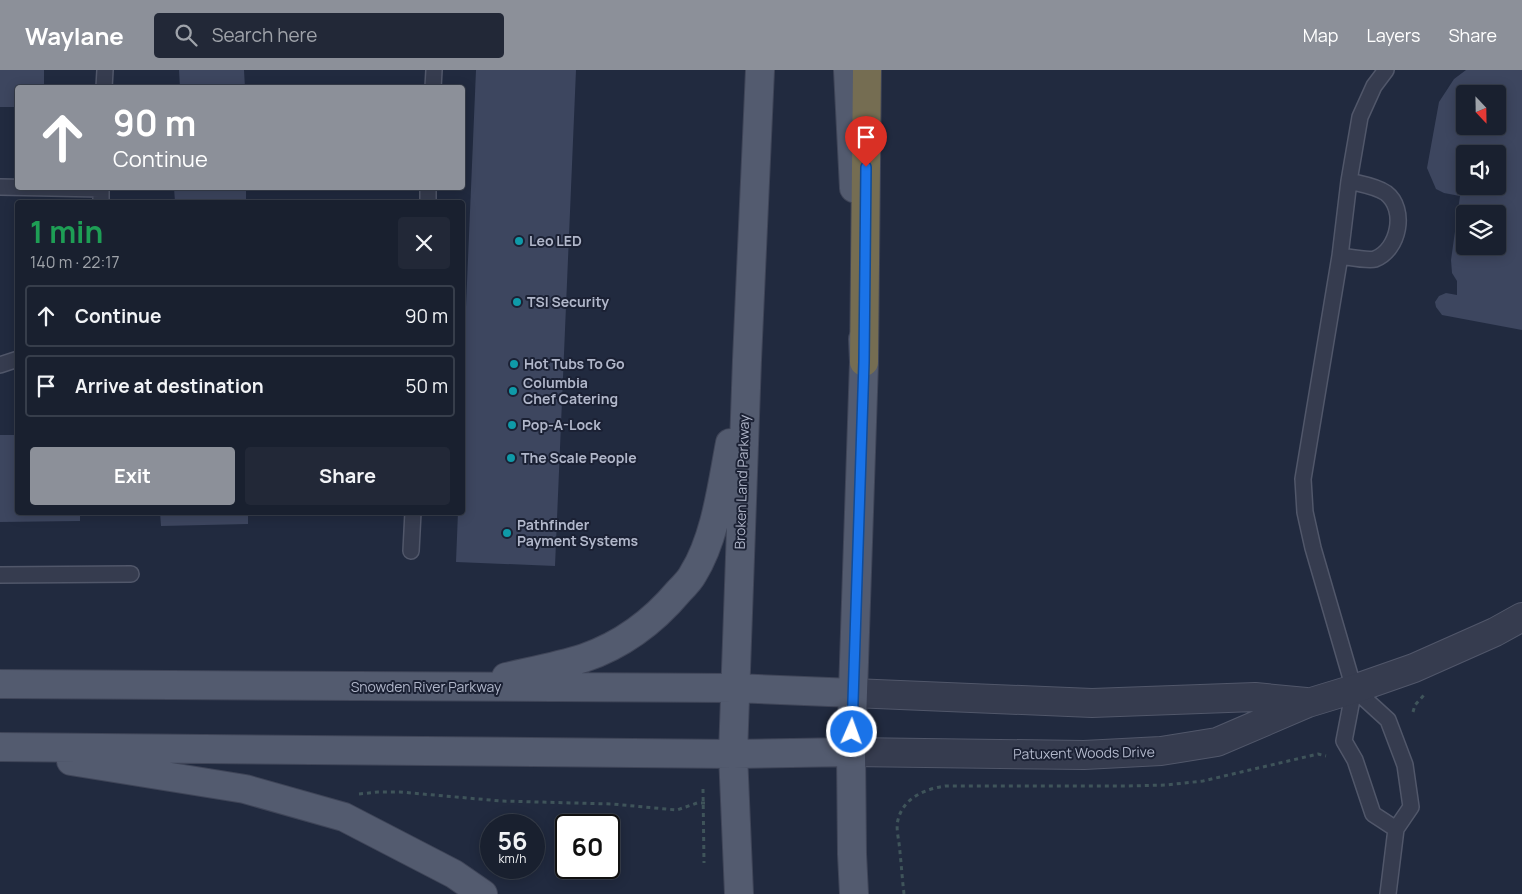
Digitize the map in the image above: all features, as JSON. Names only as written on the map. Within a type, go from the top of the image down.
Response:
[{"type":"highway","points":[[864,362],[867,70]]},
{"type":"main road","name":"Broken Land Parkway","points":[[739,894],[732,754],[760,70]]},
{"type":"main road","points":[[848,70],[864,362],[851,752],[854,894]]},
{"type":"main road","points":[[465,687],[584,658],[642,629],[670,603],[693,574],[707,544],[719,501],[747,360]]},
{"type":"main road","name":"Snowden River Parkway","points":[[0,684],[735,688],[853,693]]},
{"type":"main road","points":[[0,748],[732,754],[851,752]]},
{"type":"main road","points":[[0,748],[245,789],[344,817],[454,874],[483,894]]},
{"type":"street","name":"Patuxent Woods Drive","points":[[851,752],[1084,755],[1161,751],[1217,742],[1308,702],[1354,689],[1414,668],[1495,632],[1522,617]]},
{"type":"street","name":"Patuxent Woods Drive","points":[[853,693],[1092,704],[1255,697],[1308,702]]},
{"type":"lane","points":[[104,85],[105,70]]},
{"type":"lane","points":[[433,85],[434,70]]},
{"type":"lane","points":[[1386,70],[1374,86],[1360,116],[1349,181],[1340,256],[1303,479],[1304,512],[1312,548],[1354,689],[1344,740],[1355,760],[1373,814],[1396,829]]},
{"type":"lane","points":[[1340,256],[1374,260],[1385,252],[1392,243],[1398,224],[1398,212],[1394,202],[1387,194],[1349,181]]},
{"type":"lane","points":[[0,187],[15,188]]},
{"type":"lane","points":[[50,190],[101,193]]},
{"type":"lane","points":[[0,365],[15,360]]},
{"type":"lane","points":[[411,551],[413,515]]},
{"type":"lane","points":[[0,575],[131,574]]},
{"type":"lane","points":[[1354,689],[1388,720],[1405,765],[1411,807],[1396,829],[1388,894]]},
{"type":"path","points":[[1310,756],[1318,754],[1326,756]]},
{"type":"path","points":[[703,789],[704,863]]},
{"type":"path","points":[[354,796],[362,793],[400,792],[500,801],[612,804],[677,810],[697,803],[708,803]]},
{"type":"path","points":[[904,894],[898,821],[903,808],[908,803]]},
{"type":"building","points":[[0,70],[44,70],[44,85],[15,85],[15,107],[0,107]]},
{"type":"building","points":[[179,70],[244,70],[245,85],[180,85]]},
{"type":"building","points":[[476,70],[576,70],[555,566],[456,562],[458,515],[465,515],[465,330]]},
{"type":"building","points":[[1466,70],[1522,70],[1522,330],[1442,315],[1436,307],[1435,302],[1439,296],[1446,293],[1457,295],[1457,281],[1452,273],[1451,260],[1456,224],[1456,255],[1506,255],[1506,205],[1459,205],[1460,196],[1444,193],[1436,189],[1427,168],[1439,102],[1454,79]]},
{"type":"building","points":[[174,190],[246,190],[246,200],[175,200]]},
{"type":"building","points":[[0,435],[15,435],[15,515],[80,515],[80,521],[0,522]]},
{"type":"building","points":[[160,515],[248,515],[248,524],[161,526]]},
{"type":"place","name":"Leo LED","points":[[519,241]]},
{"type":"place","name":"TSI Security","points":[[517,302]]},
{"type":"place","name":"Hot Tubs To Go","points":[[514,364]]},
{"type":"place","name":"Columbia Chef Catering","points":[[513,391]]},
{"type":"place","name":"Pop-A-Lock","points":[[512,425]]},
{"type":"place","name":"The Scale People","points":[[511,458]]},
{"type":"place","name":"Pathfinder Payment Systems","points":[[507,533]]},
{"type":"route","points":[[852,732],[864,362],[866,167]]}]
